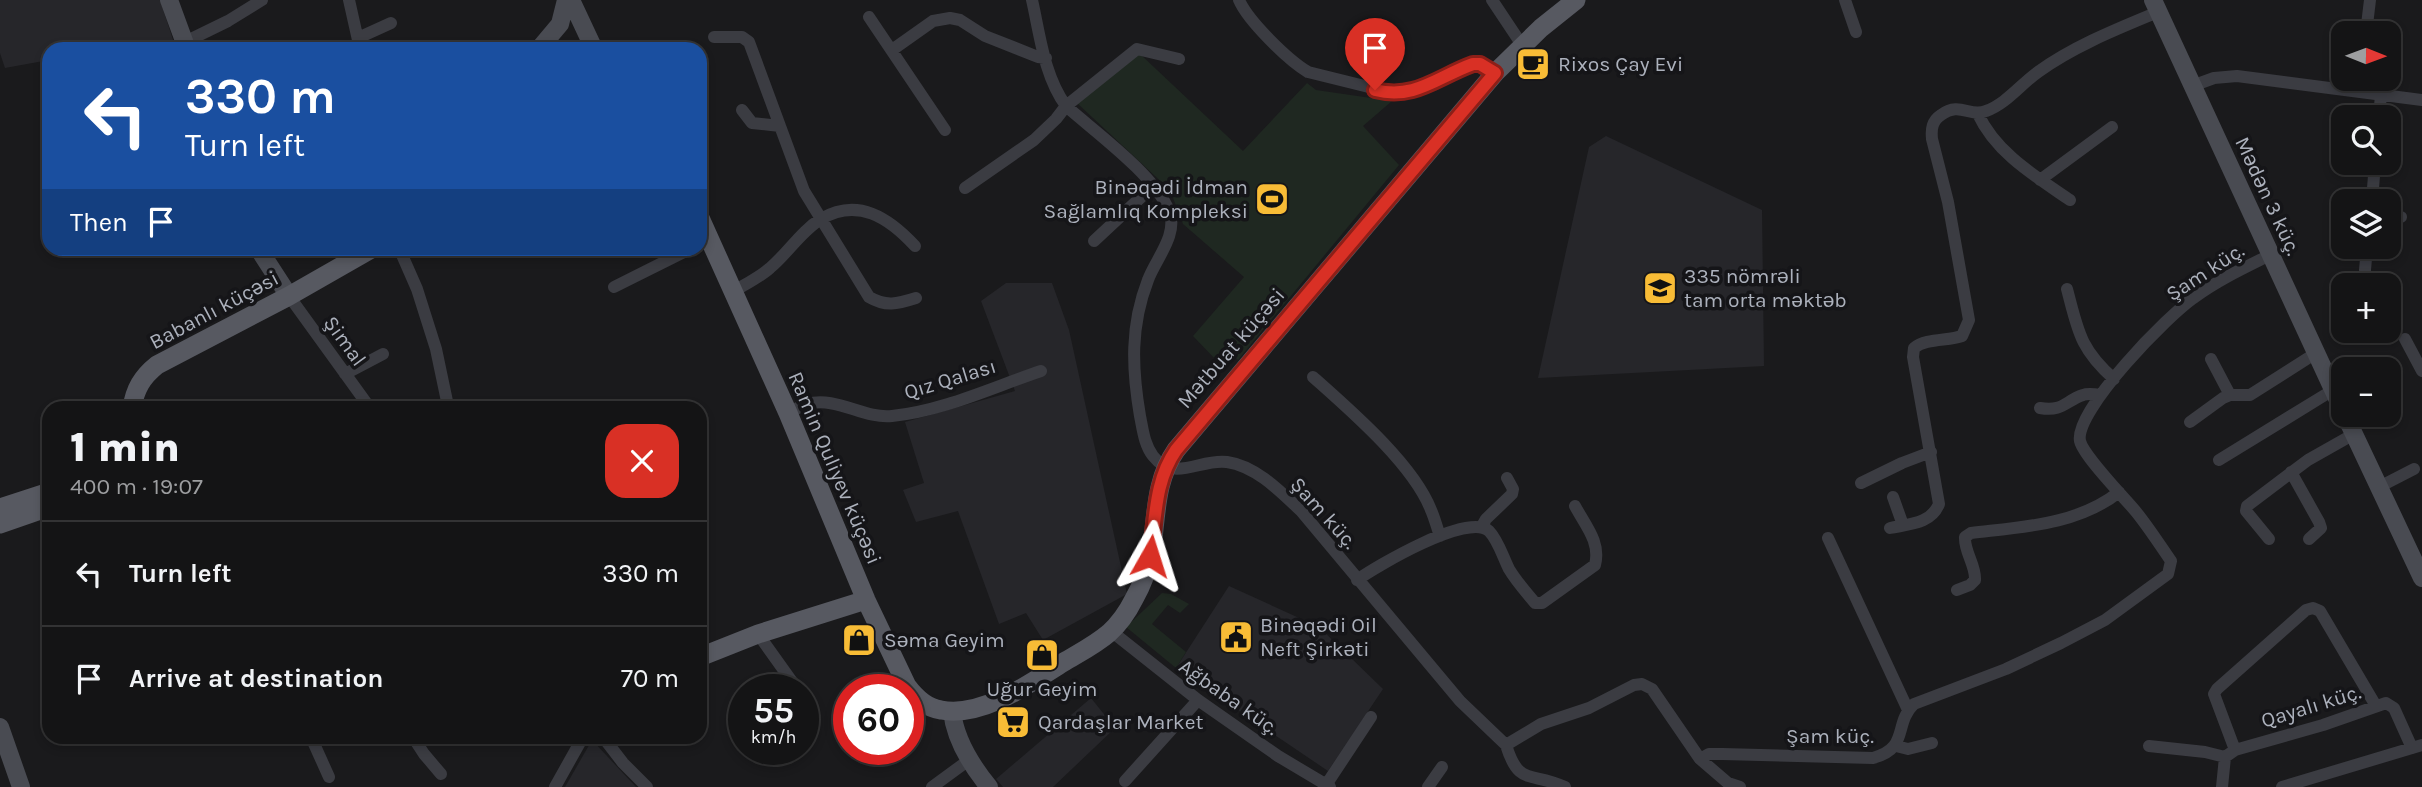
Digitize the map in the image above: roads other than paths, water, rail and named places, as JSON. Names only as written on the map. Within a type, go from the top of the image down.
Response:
[{"type":"main road","points":[[169,0],[185,42]]},
{"type":"main road","points":[[545,42],[560,24],[569,0]]},
{"type":"main road","points":[[569,0],[590,42]]},
{"type":"main road","name":"Mətbuat küçəsi","points":[[952,711],[969,709],[1011,694],[1111,631],[1133,601],[1148,566],[1158,489],[1166,467],[1192,429],[1495,73],[1522,45],[1576,0]]},
{"type":"main road","name":"Mədən 3 küç.","points":[[2155,6],[2331,386]]},
{"type":"main road","name":"Ramin Quliyev küçəsi","points":[[707,245],[734,291],[866,600],[907,686],[916,698],[929,706],[952,711]]},
{"type":"main road","points":[[263,256],[289,296]]},
{"type":"main road","name":"Babanlı küçəsi","points":[[134,401],[144,375],[157,365],[359,256]]},
{"type":"main road","name":"Mədən 3 küç.","points":[[2351,427],[2422,578]]},
{"type":"main road","points":[[0,508],[42,494]]},
{"type":"main road","points":[[0,524],[42,509]]},
{"type":"main road","points":[[707,654],[758,634],[866,600]]},
{"type":"main road","points":[[952,711],[955,729],[969,761],[989,787]]},
{"type":"main road","points":[[0,727],[3,747],[21,787]]},
{"type":"street","points":[[193,42],[262,0]]},
{"type":"street","points":[[349,0],[359,42]]},
{"type":"street","points":[[1032,0],[1054,87],[1066,106],[1153,186],[1170,213],[1171,229],[1148,280],[1135,324],[1133,361],[1144,437],[1152,454],[1166,467]]},
{"type":"street","points":[[1239,0],[1243,9],[1281,50],[1308,72],[1396,94],[1422,87],[1473,64],[1480,64],[1495,73]]},
{"type":"street","points":[[1492,0],[1522,45]]},
{"type":"street","points":[[1845,0],[1856,32]]},
{"type":"street","points":[[2367,21],[2370,0]]},
{"type":"street","points":[[1893,497],[1897,526],[1926,520],[1936,513],[1939,504],[1913,357],[1914,348],[1919,344],[1962,336],[1969,320],[1948,202],[1931,139],[1931,129],[1940,116],[1950,110],[1958,108],[1978,114],[1995,107],[2036,72],[2155,6]]},
{"type":"street","points":[[869,17],[945,130]]},
{"type":"street","points":[[892,50],[933,21],[950,18],[960,20],[985,36],[1046,58]]},
{"type":"street","points":[[361,42],[391,23]]},
{"type":"street","points":[[714,37],[742,37],[749,42],[793,165],[820,220],[869,297],[880,303],[897,304],[916,298]]},
{"type":"street","points":[[965,188],[1034,140],[1066,106],[1138,49],[1179,59]]},
{"type":"street","points":[[2192,86],[2226,75],[2331,83]]},
{"type":"street","points":[[2373,91],[2381,95],[2422,100]]},
{"type":"street","points":[[2380,105],[2381,95]]},
{"type":"street","points":[[742,110],[752,123],[780,126]]},
{"type":"street","points":[[1978,114],[1989,135],[1998,145],[2040,180],[2070,200]]},
{"type":"street","points":[[2040,180],[2112,127]]},
{"type":"street","points":[[1094,241],[1153,186]]},
{"type":"street","points":[[734,291],[769,269],[820,220],[838,211],[864,211],[898,227],[915,246]]},
{"type":"street","name":"Şam küç.","points":[[1700,758],[1709,754],[1873,758],[1886,755],[1896,746],[1908,710],[1913,704],[2006,669],[2061,643],[2105,620],[2168,574],[2171,561],[2139,514],[2083,450],[2080,435],[2100,395],[2179,308],[2212,285],[2270,255]]},
{"type":"street","points":[[403,256],[417,289],[436,349],[447,401]]},
{"type":"street","points":[[614,287],[676,256]]},
{"type":"street","points":[[2365,270],[2366,259]]},
{"type":"street","points":[[2067,289],[2084,346],[2114,379]]},
{"type":"street","name":"Şimal","points":[[289,296],[365,401]]},
{"type":"street","points":[[2405,339],[2422,372]]},
{"type":"street","points":[[2190,422],[2230,395],[2250,395],[2316,353]]},
{"type":"street","points":[[345,374],[383,354]]},
{"type":"street","points":[[2211,359],[2230,395]]},
{"type":"street","name":"Qız Qalası","points":[[788,413],[807,404],[825,402],[869,414],[889,416],[924,410],[1041,371]]},
{"type":"street","points":[[1313,377],[1355,415],[1412,479],[1431,509],[1440,536]]},
{"type":"street","points":[[2219,460],[2331,391]]},
{"type":"street","points":[[2040,408],[2051,410],[2080,396],[2100,395]]},
{"type":"street","points":[[2269,539],[2248,515],[2247,506],[2291,472],[2354,434]]},
{"type":"street","points":[[1861,483],[1931,452]]},
{"type":"street","name":"Şam küç.","points":[[1166,467],[1179,470],[1211,462],[1227,462],[1262,477],[1301,511],[1460,701],[1506,745]]},
{"type":"street","points":[[2379,487],[2414,469]]},
{"type":"street","points":[[2291,472],[2319,523],[2320,528],[2309,539]]},
{"type":"street","points":[[1482,526],[1512,494],[1513,489],[1507,478]]},
{"type":"street","points":[[1957,590],[1975,580],[1965,542],[1965,537],[1971,533],[2044,524],[2087,512],[2106,503],[2119,492]]},
{"type":"street","points":[[1357,580],[1377,566],[1440,536],[1470,526],[1482,526],[1491,533],[1511,572],[1535,603],[1542,603],[1595,565],[1597,545],[1575,506]]},
{"type":"street","points":[[1828,538],[1908,710]]},
{"type":"street","points":[[2222,787],[2230,753],[2214,694],[2306,610],[2314,608],[2320,611],[2376,706]]},
{"type":"street","name":"Ağbaba küç.","points":[[1111,631],[1198,700],[1278,756],[1328,786]]},
{"type":"street","points":[[758,634],[787,674]]},
{"type":"street","points":[[1566,787],[1546,780],[1530,784],[1520,777],[1514,769],[1506,745],[1541,724],[1589,708],[1634,685],[1642,684],[1652,689],[1700,758],[1728,783],[1740,787]]},
{"type":"street","points":[[1125,781],[1198,700]]},
{"type":"street","name":"Qayalı küç.","points":[[2230,753],[2386,703],[2394,708],[2417,747],[2282,787]]},
{"type":"street","points":[[1328,786],[1371,716]]},
{"type":"street","points":[[314,744],[329,777]]},
{"type":"street","points":[[420,744],[424,754],[442,774]]},
{"type":"street","points":[[555,787],[579,744]]},
{"type":"street","points":[[608,744],[647,787]]},
{"type":"street","points":[[1896,746],[1914,749],[1932,744]]},
{"type":"street","points":[[2148,746],[2230,753]]},
{"type":"street","points":[[932,787],[969,761]]},
{"type":"street","points":[[1428,787],[1442,767]]},
{"type":"place","name":"Rixos Çay Evi","points":[[1533,64]]},
{"type":"place","name":"Binəqədi İdman Sağlamlıq Kompleksi","points":[[1272,199]]},
{"type":"place","name":"335 nömrəli tam orta məktəb","points":[[1660,288]]},
{"type":"place","name":"Binəqədi Oil Neft Şirkəti","points":[[1236,637]]},
{"type":"place","name":"Səma Geyim","points":[[859,640]]},
{"type":"place","name":"Uğur Geyim","points":[[1042,655]]},
{"type":"place","name":"Qardaşlar Market","points":[[1013,722]]}]
